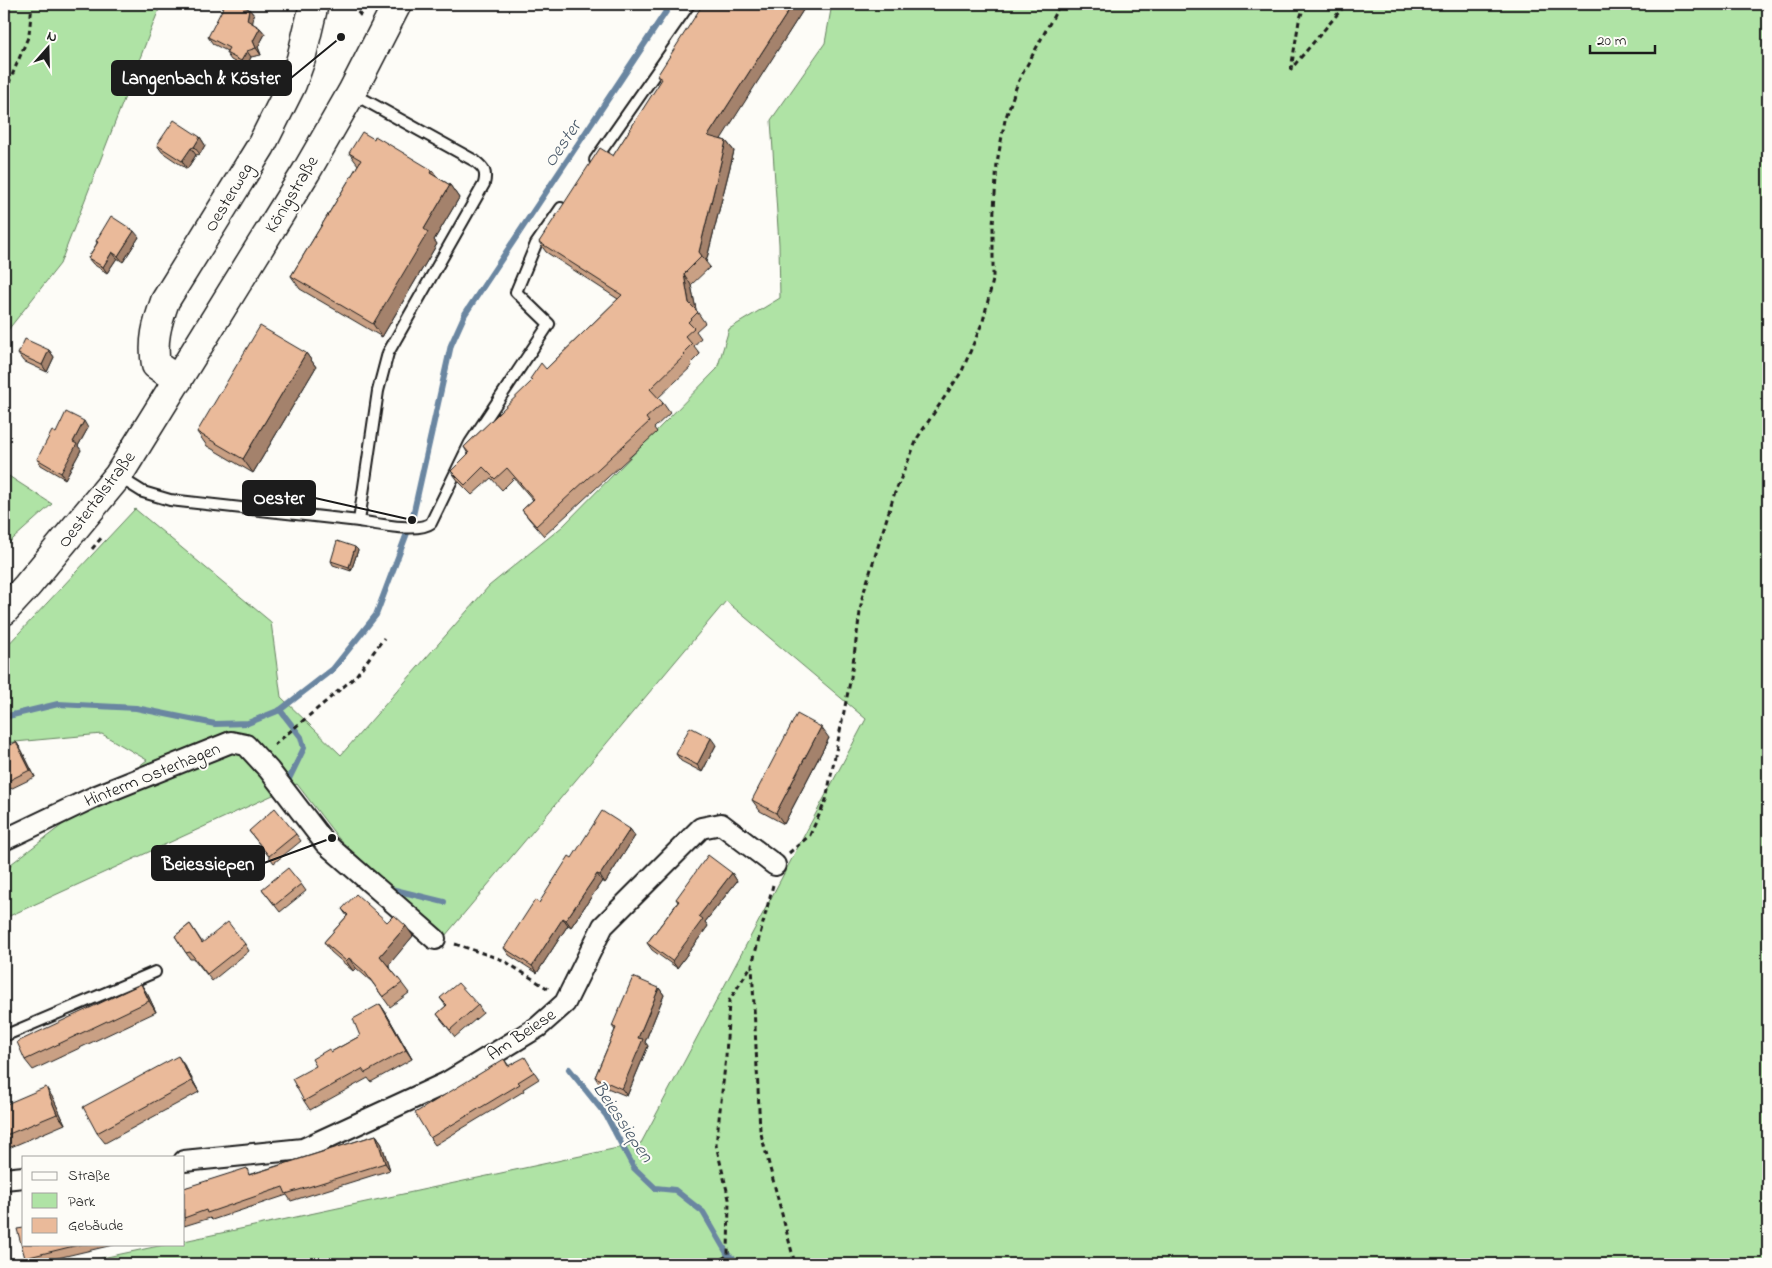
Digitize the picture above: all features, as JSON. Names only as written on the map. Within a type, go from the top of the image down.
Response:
[{"type":"main road","name":"Oesterweg","points":[[178,380],[156,365],[153,348],[155,329],[165,301],[261,146],[292,84],[301,59],[314,4]]},
{"type":"main road","name":"Königstraße","points":[[178,380],[352,92],[397,4]]},
{"type":"main road","name":"Oestertalstraße","points":[[4,610],[28,586],[118,476],[178,380]]},
{"type":"street","name":"Hinterm Osterhagen","points":[[4,840],[94,797],[231,742],[246,745],[269,770],[325,842],[436,939]]},
{"type":"street","name":"Am Beiese","points":[[185,1161],[303,1149],[446,1083],[538,1027],[566,1003],[603,926],[701,828],[721,824],[775,865]]},
{"type":"street","points":[[4,1179],[22,1177]]},
{"type":"lane","points":[[586,172],[704,4]]},
{"type":"lane","points":[[352,92],[475,161],[483,168],[486,174],[484,184],[388,353],[378,391],[359,521]]},
{"type":"lane","points":[[118,476],[143,492],[170,500],[359,521],[388,526],[422,527],[431,523],[470,444],[549,324],[516,292],[536,244],[570,196]]},
{"type":"lane","points":[[4,1036],[155,972]]},
{"type":"path","points":[[5,92],[29,34],[32,4]]},
{"type":"path","points":[[1305,4],[1299,21],[1290,69],[1346,4]]},
{"type":"path","points":[[714,1264],[728,1256],[730,1233],[729,1199],[716,1145],[726,1057],[729,1001],[752,965],[773,888],[775,865],[810,835],[826,800],[850,678],[862,598],[894,495],[918,437],[962,371],[983,321],[993,280],[993,225],[997,163],[1005,120],[1018,82],[1059,5]]},
{"type":"path","points":[[288,734],[354,677],[384,638]]},
{"type":"path","points":[[436,939],[503,960],[554,992],[566,1003]]},
{"type":"path","points":[[752,965],[760,1130],[795,1264]]},
{"type":"path","points":[[653,1264],[670,1260],[706,1264]]},
{"type":"green space","points":[[4,4],[161,4],[60,264],[4,335]]},
{"type":"green space","points":[[832,4],[1768,4],[1768,1264],[74,1264],[159,1246],[185,1246],[185,1241],[641,1143],[866,719],[726,601],[445,936],[339,839],[297,784],[5,918],[4,885],[11,864],[147,760],[102,734],[4,743],[4,649],[135,509],[271,622],[281,697],[341,755],[489,586],[563,526],[717,369],[729,329],[780,298],[779,244],[771,120],[825,43]]},
{"type":"green space","points":[[4,473],[52,504],[4,547]]},
{"type":"building","points":[[225,4],[236,4],[249,9],[247,20],[260,28],[253,41],[256,48],[247,51],[241,61],[226,53],[229,48],[208,37]]},
{"type":"building","points":[[703,4],[793,4],[708,136],[726,141],[699,252],[702,256],[684,274],[689,303],[698,312],[688,322],[694,328],[685,336],[692,344],[683,353],[685,355],[650,389],[663,403],[646,418],[649,422],[536,526],[522,510],[534,499],[507,468],[495,479],[483,467],[465,485],[451,471],[469,453],[464,447],[532,381],[530,379],[541,363],[546,369],[622,295],[539,242],[600,148],[613,156],[662,79],[657,76]]},
{"type":"building","points":[[174,120],[200,137],[182,161],[157,145]]},
{"type":"building","points":[[362,132],[374,139],[375,136],[432,170],[430,173],[450,185],[424,229],[428,232],[373,324],[291,276],[361,160],[349,153]]},
{"type":"building","points":[[111,216],[134,231],[118,256],[112,252],[103,267],[88,258]]},
{"type":"building","points":[[260,326],[306,353],[243,459],[197,432]]},
{"type":"building","points":[[25,339],[49,350],[42,365],[18,354]]},
{"type":"building","points":[[66,412],[84,421],[73,442],[77,444],[61,473],[37,459],[52,431],[56,433]]},
{"type":"building","points":[[337,541],[355,547],[349,567],[331,561]]},
{"type":"building","points":[[797,714],[821,727],[776,813],[752,800]]},
{"type":"building","points":[[690,727],[711,738],[697,765],[676,754]]},
{"type":"building","points":[[16,742],[30,770],[4,783],[4,748]]},
{"type":"building","points":[[275,808],[296,834],[269,856],[249,831]]},
{"type":"building","points":[[602,811],[630,829],[600,875],[597,874],[566,920],[563,918],[532,966],[504,948],[535,900],[539,903],[569,856],[572,858]]},
{"type":"building","points":[[708,855],[732,873],[699,916],[703,919],[672,961],[647,943],[679,901],[676,899]]},
{"type":"building","points":[[288,868],[301,884],[275,905],[262,889]]},
{"type":"building","points":[[356,894],[387,922],[394,915],[406,926],[380,956],[402,983],[383,997],[365,972],[349,958],[346,961],[324,942],[348,915],[342,909]]},
{"type":"building","points":[[228,922],[245,944],[207,974],[190,952],[186,953],[175,936],[190,924],[202,943]]},
{"type":"building","points":[[633,977],[659,988],[638,1038],[643,1039],[622,1089],[595,1077],[616,1028],[612,1026]]},
{"type":"building","points":[[458,983],[478,1005],[450,1030],[437,1014],[447,1005],[440,998]]},
{"type":"building","points":[[141,984],[149,1001],[25,1060],[17,1042]]},
{"type":"building","points":[[380,1004],[406,1050],[365,1073],[362,1069],[304,1101],[292,1079],[316,1066],[312,1059],[329,1049],[331,1052],[360,1036],[353,1019]]},
{"type":"building","points":[[178,1056],[192,1081],[97,1133],[83,1107]]},
{"type":"building","points":[[525,1057],[534,1072],[518,1082],[520,1084],[430,1138],[415,1113],[504,1059],[508,1066]]},
{"type":"building","points":[[46,1087],[57,1114],[4,1136],[4,1105]]},
{"type":"building","points":[[376,1135],[385,1163],[286,1194],[283,1187],[207,1213],[206,1210],[185,1218],[185,1188],[247,1168],[249,1175]]},
{"type":"building","points":[[22,1228],[22,1246],[74,1246],[25,1258],[17,1229]]},
{"type":"waterway","name":"Oester","points":[[4,717],[58,704],[136,708],[215,724],[248,723],[280,710],[333,669],[376,615],[412,520],[451,345],[465,314],[671,4]]},
{"type":"waterway","name":"Beiessiepen","points":[[280,710],[301,737],[304,748],[288,781],[292,786]]},
{"type":"waterway","name":"Beiessiepen","points":[[387,888],[444,902]]},
{"type":"waterway","name":"Beiessiepen","points":[[569,1069],[606,1115],[634,1168],[655,1188],[675,1190],[703,1212],[728,1255],[740,1264]]},
{"type":"place","name":"Langenbach & Köster","points":[[341,37]]},
{"type":"place","name":"Oester","points":[[412,520]]},
{"type":"place","name":"Beiessiepen","points":[[332,838]]}]
